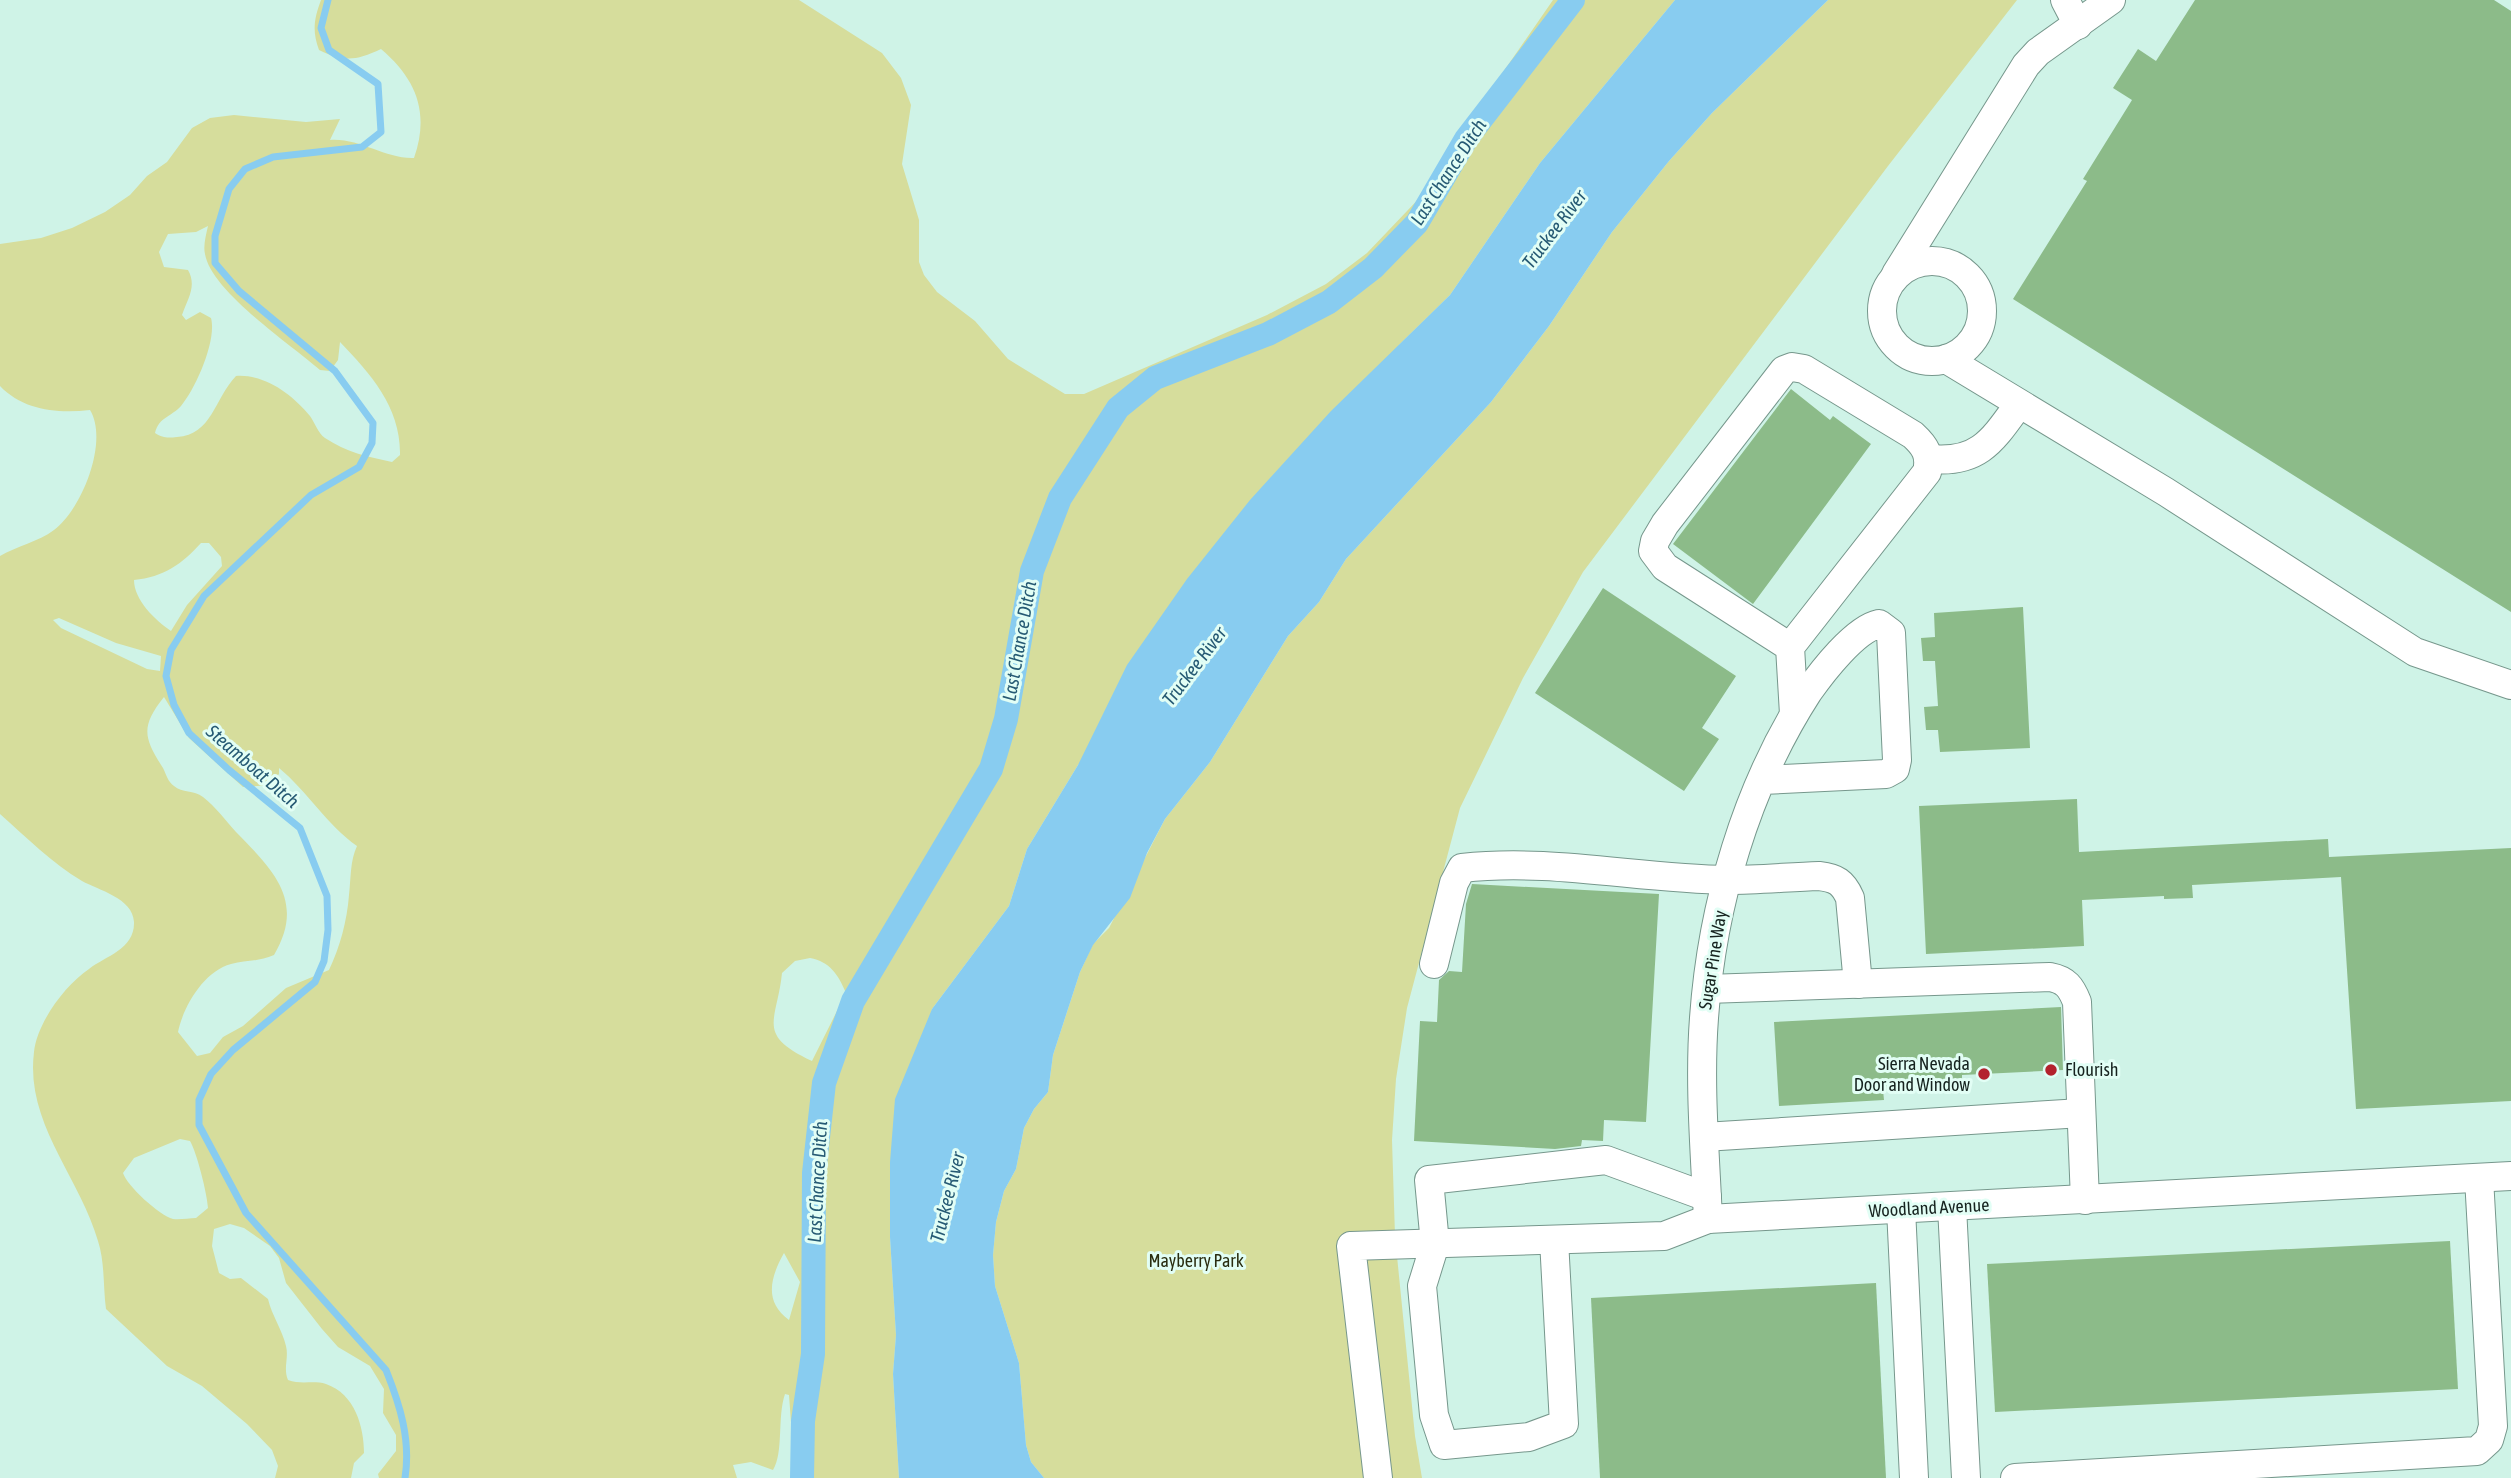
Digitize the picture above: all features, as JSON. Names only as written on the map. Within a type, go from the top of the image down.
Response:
[{"type":"street","points":[[2065,0],[2078,25]]},
{"type":"street","points":[[2111,0],[2038,52],[2016,80],[1885,291],[1881,312],[1891,340],[1915,358],[1945,359],[2166,492],[2415,652],[2511,685]]},
{"type":"street","points":[[1896,274],[1912,264],[1933,260],[1955,265],[1972,281],[1982,307],[1980,324],[1966,348],[1945,359]]},
{"type":"street","points":[[1790,647],[1656,559],[1653,551],[1655,541],[1665,524],[1784,370],[1792,367],[1804,369],[1913,435],[1923,444],[1930,459],[1927,472],[1790,647],[1794,714]]},
{"type":"street","points":[[1930,459],[1952,461],[1966,458],[1997,435],[2019,404]]},
{"type":"street","name":"Sugar Pine Way","points":[[1708,1208],[1702,1080],[1707,989],[1727,880],[1762,780],[1794,714],[1818,678],[1867,627],[1879,624],[1891,633],[1897,760],[1895,769],[1886,774],[1762,780]]},
{"type":"street","points":[[1434,964],[1454,883],[1462,868],[1501,864],[1606,869],[1727,880],[1819,876],[1834,878],[1845,886],[1850,898],[1858,984]]},
{"type":"street","points":[[1707,989],[2050,977],[2063,980],[2072,989],[2077,1002],[2085,1200]]},
{"type":"street","points":[[1704,1137],[2081,1114]]},
{"type":"street","points":[[1554,1240],[1564,1424],[1529,1437],[1444,1445],[1434,1415],[1422,1286],[1435,1244],[1429,1181],[1606,1160],[1708,1208]]},
{"type":"street","name":"Woodland Avenue","points":[[1378,1478],[1350,1246],[1664,1236],[1708,1208],[1952,1207],[2511,1176]]},
{"type":"street","points":[[2015,1478],[2477,1451],[2489,1440],[2493,1426],[2479,1178]]},
{"type":"street","points":[[1952,1207],[1966,1478]]},
{"type":"street","points":[[1901,1209],[1914,1478]]},
{"type":"green space","points":[[321,0],[799,0],[882,53],[901,78],[911,105],[902,164],[919,220],[919,262],[924,275],[937,292],[975,321],[1008,359],[1065,394],[1084,394],[1267,315],[1326,284],[1367,253],[1427,190],[1472,117],[1553,0],[1675,0],[1540,163],[1450,295],[1400,344],[1078,765],[1027,849],[1009,906],[932,1009],[890,1237],[896,1335],[893,1374],[899,1478],[795,1478],[789,1395],[785,1394],[778,1454],[773,1470],[751,1462],[733,1465],[737,1478],[379,1478],[378,1474],[396,1451],[396,1435],[383,1413],[384,1389],[370,1366],[338,1347],[322,1329],[286,1283],[279,1258],[270,1246],[244,1228],[230,1224],[214,1229],[212,1246],[219,1273],[230,1279],[241,1278],[268,1299],[286,1346],[288,1380],[321,1383],[336,1389],[351,1403],[362,1433],[364,1453],[354,1463],[351,1478],[275,1478],[278,1466],[272,1450],[247,1424],[202,1386],[167,1366],[106,1309],[98,1241],[90,1217],[46,1126],[33,1078],[34,1052],[40,1029],[62,995],[80,976],[125,945],[130,939],[134,922],[128,907],[121,901],[71,874],[0,814],[0,556],[48,534],[74,507],[90,474],[96,439],[95,423],[90,410],[41,408],[19,400],[0,386],[0,244],[41,238],[72,228],[105,212],[130,195],[147,176],[167,162],[192,128],[210,118],[234,115],[306,122],[340,119],[330,140],[352,142],[393,155],[414,158],[421,126],[417,98],[411,85],[393,60],[381,49],[350,58],[335,57],[319,50],[315,19]],"holes":[[[208,226],[205,254],[210,269],[221,284],[254,316],[320,370],[330,371],[338,360],[340,342],[352,354],[373,379],[390,407],[399,438],[400,455],[392,462],[357,453],[333,443],[318,431],[310,416],[295,400],[277,387],[247,376],[236,376],[198,430],[189,435],[174,437],[163,437],[155,433],[159,424],[187,398],[204,364],[211,338],[211,318],[200,312],[186,320],[182,315],[192,287],[188,270],[164,267],[159,252],[168,234],[196,232]],[[201,543],[209,543],[221,557],[222,566],[187,605],[171,631],[141,602],[134,580],[163,573],[187,557]],[[59,618],[116,643],[161,656],[160,671],[147,669],[61,628],[53,620]],[[164,697],[189,738],[243,787],[269,785],[279,774],[279,768],[336,828],[357,846],[352,864],[345,924],[329,970],[286,988],[243,1026],[223,1037],[210,1053],[197,1056],[178,1032],[190,1001],[204,982],[221,968],[274,955],[283,936],[287,918],[286,902],[273,873],[216,809],[199,795],[181,790],[170,782],[149,740],[147,732],[151,717]],[[810,958],[817,960],[832,970],[846,993],[812,1061],[783,1043],[776,1034],[774,1015],[782,973],[795,961]],[[180,1139],[190,1141],[196,1154],[208,1208],[196,1218],[173,1219],[144,1199],[123,1173],[134,1158]],[[784,1253],[800,1282],[789,1320],[781,1313],[773,1297],[775,1271]]]},
{"type":"green space","name":"Mayberry Park","points":[[1828,0],[2017,0],[1888,166],[1583,572],[1523,678],[1460,808],[1407,1008],[1396,1079],[1392,1140],[1395,1236],[1415,1436],[1422,1478],[1044,1478],[1031,1462],[1026,1445],[1019,1363],[995,1286],[993,1255],[996,1222],[1004,1191],[1016,1169],[1024,1128],[1034,1109],[1048,1092],[1053,1055],[1080,972],[1093,944],[1109,928],[1165,819],[1210,762],[1288,636],[1319,602],[1346,559],[1491,402],[1549,326],[1612,232],[1669,161],[1712,113]]},
{"type":"water","name":"Truckee River","points":[[1675,0],[1828,0],[1712,113],[1669,161],[1612,232],[1549,326],[1491,402],[1346,559],[1319,602],[1288,636],[1210,762],[1165,819],[1147,853],[1130,898],[1093,945],[1080,972],[1053,1055],[1048,1092],[1034,1109],[1024,1128],[1016,1169],[1004,1191],[996,1222],[993,1255],[995,1286],[1019,1363],[1026,1445],[1031,1462],[1044,1478],[899,1478],[893,1374],[896,1335],[890,1237],[890,1162],[895,1099],[932,1009],[1009,906],[1027,849],[1078,765],[1127,665],[1187,579],[1250,500],[1331,411],[1450,295],[1540,163]]},
{"type":"building","points":[[2195,0],[2494,0],[2511,11],[2511,612],[2013,299],[2087,181],[2083,179],[2132,100],[2113,88],[2138,49],[2156,61]]},
{"type":"building","points":[[1791,389],[1830,420],[1833,416],[1871,444],[1753,604],[1673,544]]},
{"type":"building","points":[[1603,588],[1736,676],[1702,728],[1719,739],[1684,791],[1535,693]]},
{"type":"building","points":[[2023,607],[2030,748],[1940,752],[1938,730],[1926,730],[1924,707],[1938,706],[1935,661],[1923,661],[1921,638],[1935,637],[1934,613]]},
{"type":"building","points":[[2077,799],[2079,852],[2328,839],[2329,857],[2511,848],[2511,1101],[2356,1109],[2341,877],[2192,885],[2193,898],[2164,899],[2164,896],[2082,900],[2084,946],[1926,954],[1919,806]]},
{"type":"building","points":[[1472,884],[1659,894],[1646,1122],[1604,1120],[1603,1141],[1582,1140],[1581,1146],[1555,1149],[1414,1141],[1420,1021],[1437,1022],[1439,980],[1449,971],[1462,972],[1466,904]]},
{"type":"building","points":[[2061,1007],[2063,1070],[1962,1075],[1962,1085],[1883,1090],[1884,1100],[1779,1106],[1774,1022]]},
{"type":"building","points":[[2450,1241],[2458,1389],[1995,1412],[1987,1264]]},
{"type":"building","points":[[1876,1283],[1886,1478],[1600,1478],[1591,1298]]},
{"type":"waterway","name":"Steamboat Ditch","points":[[328,0],[321,28],[329,50],[378,84],[381,132],[362,147],[273,157],[245,169],[229,189],[215,236],[215,263],[239,291],[335,371],[373,423],[372,443],[359,467],[311,495],[204,596],[171,650],[166,676],[174,705],[189,733],[229,770],[300,828],[327,896],[328,930],[324,961],[315,982],[233,1050],[211,1074],[199,1100],[199,1125],[246,1213],[386,1370],[403,1423],[407,1450],[405,1478]]},
{"type":"waterway","name":"Last Chance Ditch","points":[[802,1478],[803,1421],[813,1354],[814,1173],[824,1083],[853,1001],[991,769],[1006,719],[1032,571],[1060,498],[1118,408],[1155,378],[1268,334],[1329,302],[1373,268],[1417,223],[1466,139],[1573,0]]},
{"type":"place","name":"Flourish","points":[[2051,1070]]},
{"type":"place","name":"Sierra Nevada Door and Window","points":[[1984,1074]]}]
